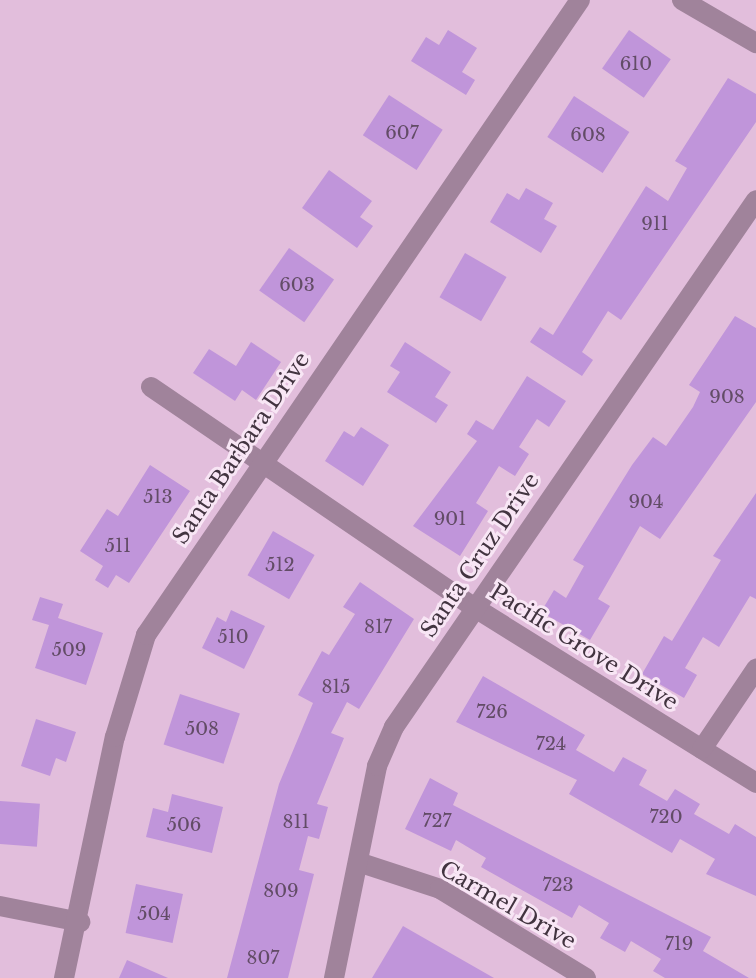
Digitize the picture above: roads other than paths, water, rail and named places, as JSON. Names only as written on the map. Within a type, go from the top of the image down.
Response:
[{"type":"street","name":"Santa Barbara Drive","points":[[64,978],[80,922],[115,737],[146,635],[580,0]]},
{"type":"street","points":[[682,0],[756,43]]},
{"type":"street","name":"Santa Cruz Drive","points":[[334,978],[377,766],[394,727],[472,606],[756,200]]},
{"type":"street","name":"Pacific Grove Drive","points":[[151,387],[263,460],[472,606],[756,783]]},
{"type":"street","points":[[702,749],[756,669]]},
{"type":"street","name":"Carmel Drive","points":[[358,862],[440,889],[586,978]]},
{"type":"street","points":[[0,906],[80,922]]}]
